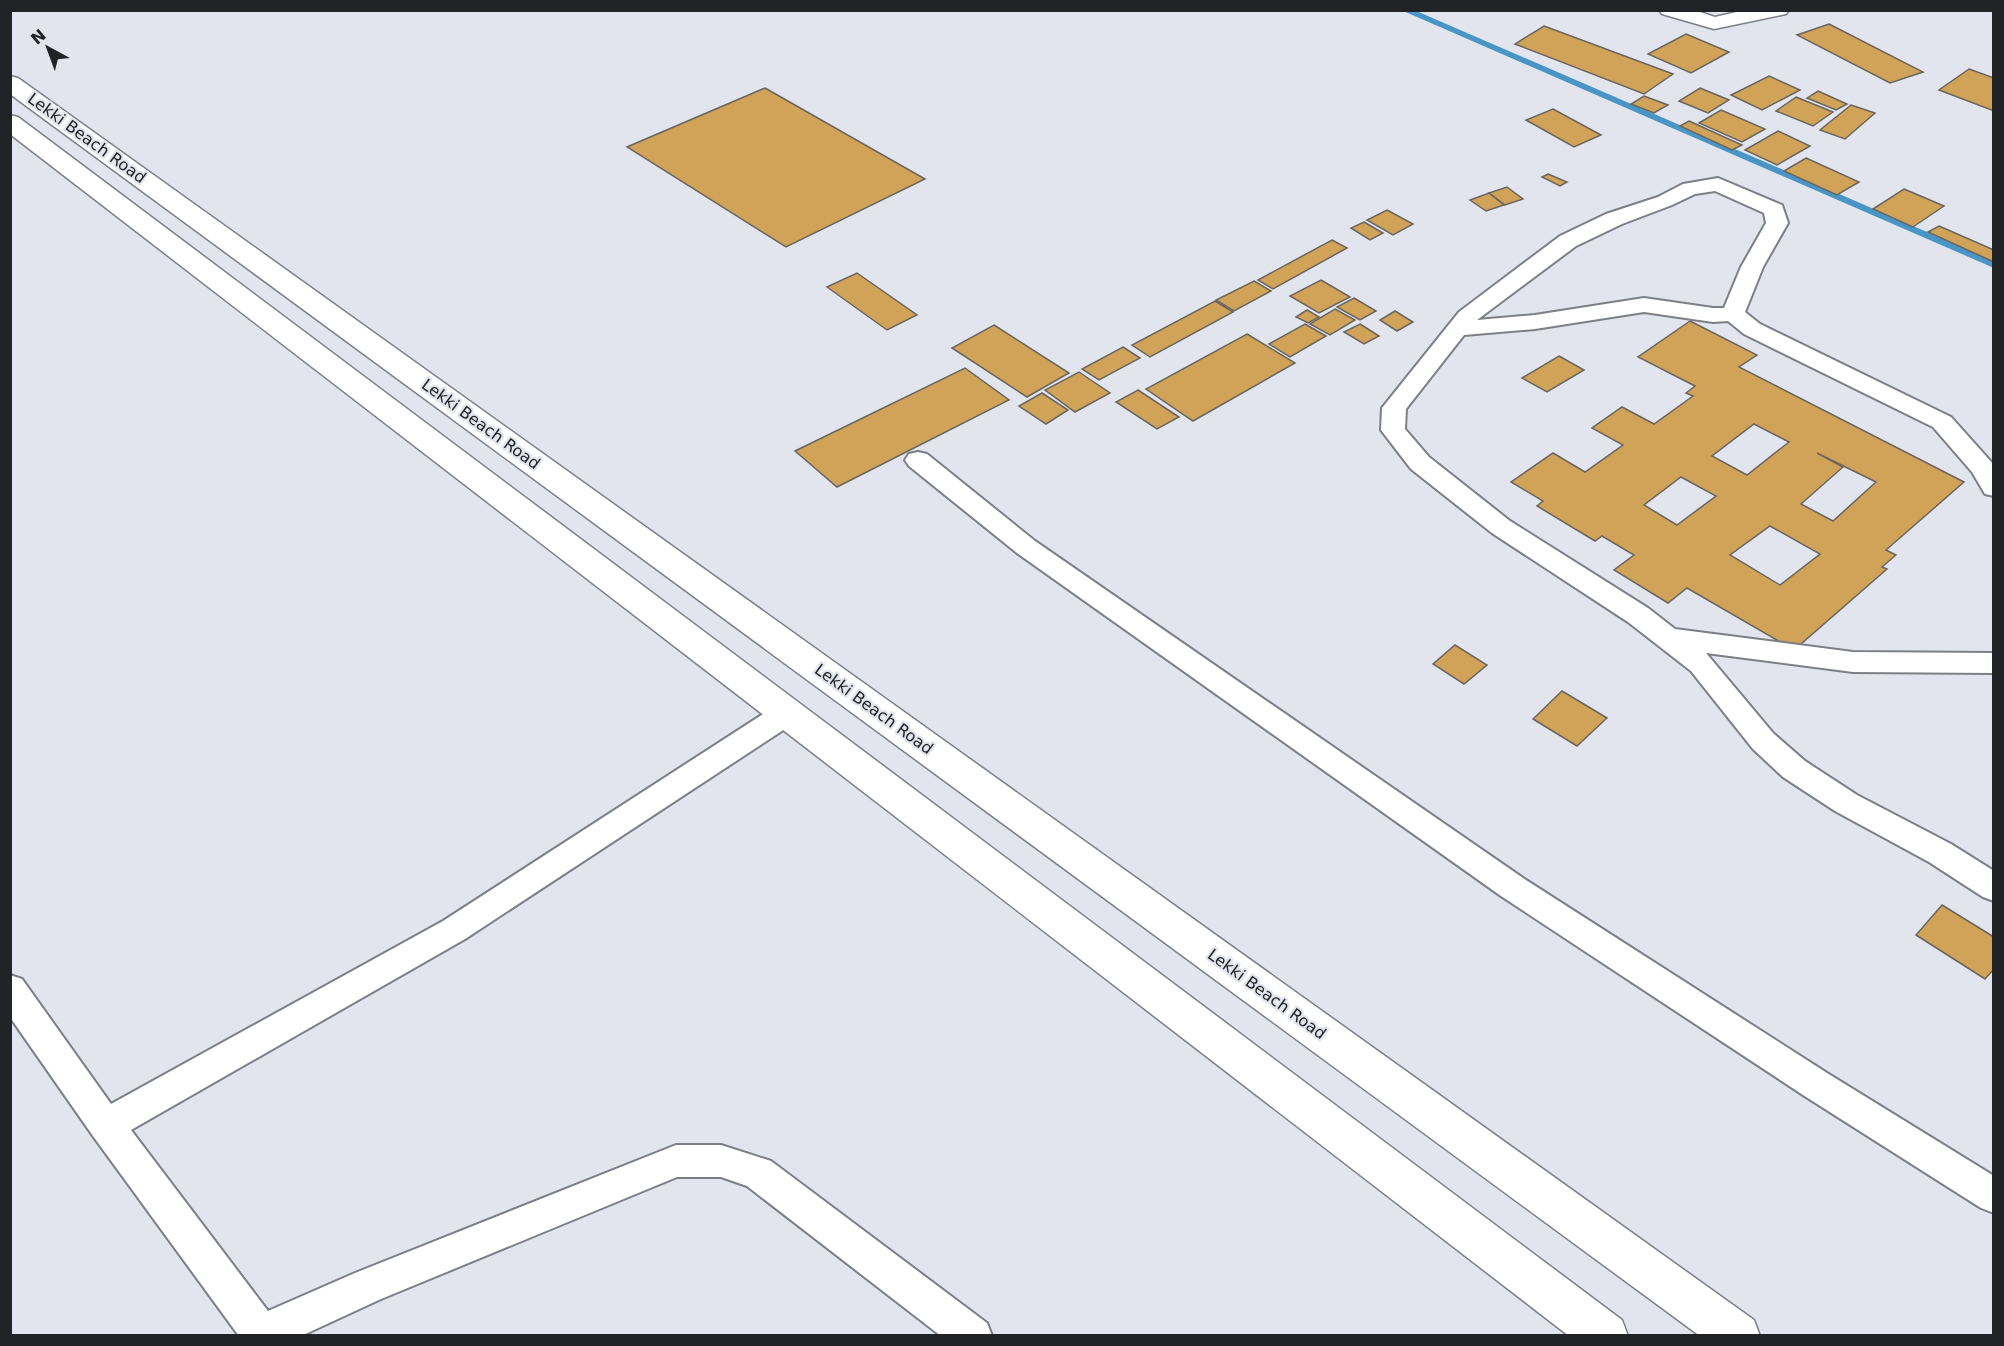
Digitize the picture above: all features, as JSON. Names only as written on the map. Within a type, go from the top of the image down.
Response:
[{"type":"main road","points":[[1669,10],[1714,23],[1772,13]]},
{"type":"main road","name":"Lekki Beach Road","points":[[10,83],[1738,1335]]},
{"type":"main road","name":"Lekki Beach Road","points":[[10,122],[1606,1335]]},
{"type":"lane","points":[[1734,314],[1756,259],[1777,223],[1774,210],[1718,184],[1690,188],[1665,201],[1614,219],[1568,241],[1467,317],[1394,408],[1393,430],[1420,463],[1501,527],[1638,615],[1701,664],[1763,741],[1794,769],[1846,803],[1940,854],[1994,888]]},
{"type":"lane","points":[[1457,329],[1535,322],[1644,304],[1713,315],[1734,314],[1752,329],[1942,422],[1983,468],[1994,488]]},
{"type":"lane","points":[[918,460],[1026,547],[1512,887],[1815,1084],[1994,1196]]},
{"type":"lane","points":[[1668,638],[1853,662],[1994,663]]},
{"type":"lane","points":[[106,1125],[454,930],[788,712]]},
{"type":"lane","points":[[10,989],[106,1125],[262,1335],[379,1281],[676,1161],[721,1161],[758,1173],[973,1335]]},
{"type":"building","points":[[1829,24],[1923,72],[1890,83],[1797,35]]},
{"type":"building","points":[[1544,26],[1673,74],[1644,94],[1515,44]]},
{"type":"building","points":[[1686,34],[1729,52],[1691,73],[1648,54]]},
{"type":"building","points":[[1969,69],[1994,78],[1994,111],[1939,90]]},
{"type":"building","points":[[1769,76],[1800,90],[1762,110],[1731,95]]},
{"type":"building","points":[[765,88],[925,179],[786,247],[627,147]]},
{"type":"building","points":[[1700,88],[1729,100],[1708,113],[1679,101]]},
{"type":"building","points":[[1818,91],[1847,104],[1836,110],[1807,98]]},
{"type":"building","points":[[1644,96],[1668,105],[1654,113],[1631,104]]},
{"type":"building","points":[[1796,97],[1833,112],[1813,126],[1776,111]]},
{"type":"building","points":[[1851,105],[1875,113],[1845,139],[1820,130]]},
{"type":"building","points":[[1553,109],[1601,135],[1574,147],[1526,120]]},
{"type":"building","points":[[1721,110],[1765,129],[1742,142],[1699,123]]},
{"type":"building","points":[[1689,121],[1742,145],[1732,150],[1680,126]]},
{"type":"building","points":[[1778,131],[1810,146],[1777,165],[1745,150]]},
{"type":"building","points":[[1806,158],[1859,182],[1837,195],[1784,171]]},
{"type":"building","points":[[1548,174],[1567,182],[1560,186],[1542,177]]},
{"type":"building","points":[[1507,187],[1523,199],[1505,205],[1489,193]]},
{"type":"building","points":[[1904,189],[1944,206],[1913,227],[1873,209]]},
{"type":"building","points":[[1489,193],[1504,205],[1486,211],[1470,200]]},
{"type":"building","points":[[1387,210],[1413,224],[1393,235],[1367,220]]},
{"type":"building","points":[[1364,222],[1383,233],[1370,240],[1351,228]]},
{"type":"building","points":[[1939,226],[1994,250],[1994,262],[1928,232]]},
{"type":"building","points":[[1332,240],[1347,248],[1273,289],[1258,280]]},
{"type":"building","points":[[857,273],[917,315],[887,330],[827,287]]},
{"type":"building","points":[[1321,280],[1350,297],[1319,313],[1290,296]]},
{"type":"building","points":[[1254,281],[1271,291],[1234,311],[1216,300]]},
{"type":"building","points":[[1354,298],[1376,311],[1360,320],[1337,307]]},
{"type":"building","points":[[1215,301],[1233,312],[1150,357],[1132,345]]},
{"type":"building","points":[[1335,309],[1355,320],[1330,335],[1310,324]]},
{"type":"building","points":[[1307,310],[1319,317],[1308,323],[1296,317]]},
{"type":"building","points":[[1395,311],[1413,322],[1397,331],[1380,320]]},
{"type":"building","points":[[1690,321],[1757,355],[1739,367],[1964,482],[1886,550],[1896,555],[1882,567],[1887,569],[1794,650],[1687,588],[1668,603],[1614,570],[1634,555],[1602,536],[1595,541],[1537,506],[1543,501],[1511,482],[1553,453],[1585,472],[1623,445],[1592,428],[1622,407],[1654,424],[1693,396],[1686,393],[1695,386],[1638,357]],"holes":[[[1754,424],[1789,442],[1747,475],[1712,456]],[[1817,453],[1876,482],[1833,521],[1801,504],[1843,467]],[[1681,477],[1716,496],[1677,525],[1644,505]],[[1770,526],[1820,554],[1780,585],[1730,555]]]},
{"type":"building","points":[[1305,324],[1326,336],[1290,357],[1269,344]]},
{"type":"building","points":[[1360,324],[1379,336],[1364,344],[1344,332]]},
{"type":"building","points":[[994,325],[1069,373],[1027,397],[952,348]]},
{"type":"building","points":[[1247,334],[1295,363],[1193,421],[1146,389]]},
{"type":"building","points":[[1123,347],[1140,358],[1099,380],[1082,369]]},
{"type":"building","points":[[1559,356],[1584,370],[1547,392],[1522,378]]},
{"type":"building","points":[[965,368],[1009,400],[837,487],[795,451]]},
{"type":"building","points":[[1079,372],[1110,393],[1075,412],[1045,390]]},
{"type":"building","points":[[1138,390],[1179,417],[1157,429],[1116,402]]},
{"type":"building","points":[[1042,393],[1068,410],[1046,424],[1019,406]]},
{"type":"building","points":[[1455,645],[1487,665],[1464,684],[1433,664]]},
{"type":"building","points":[[1562,691],[1607,718],[1577,746],[1533,719]]},
{"type":"building","points":[[1942,905],[1994,937],[1994,969],[1985,979],[1916,935]]},
{"type":"waterway","points":[[1405,10],[1994,265]]}]
